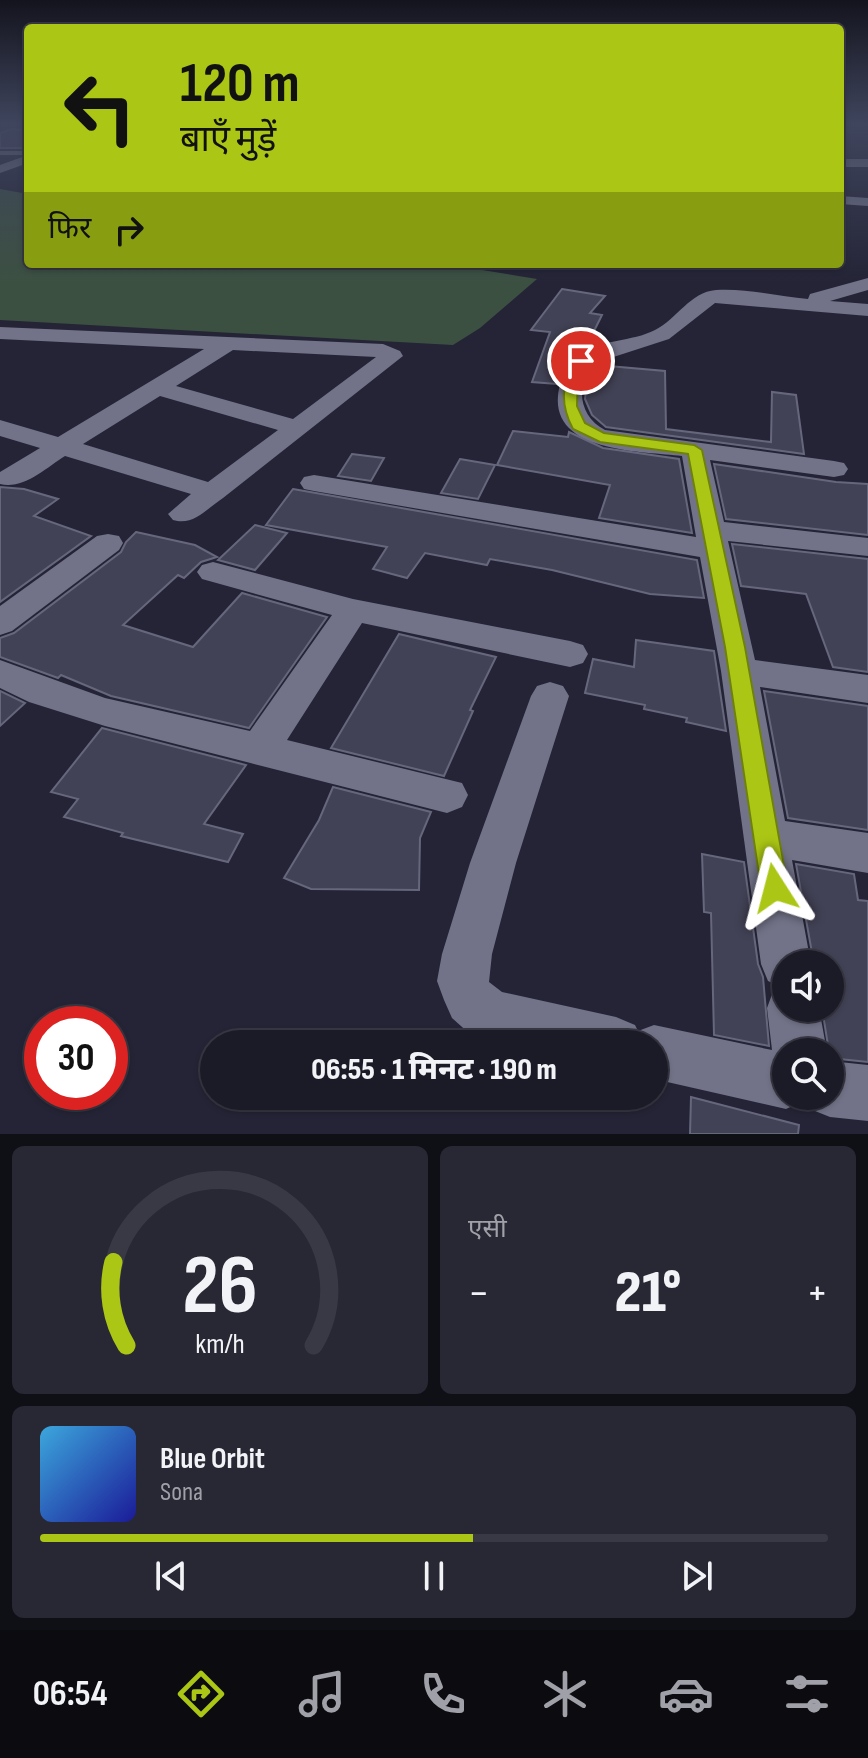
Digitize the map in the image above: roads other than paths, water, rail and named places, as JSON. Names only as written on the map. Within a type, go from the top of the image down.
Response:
[{"type":"street","points":[[844,200],[868,202]]},
{"type":"street","points":[[802,304],[868,284]]},
{"type":"street","points":[[834,469],[600,437],[579,426],[570,406],[572,374],[581,361],[600,352],[651,341],[666,333],[707,298],[729,296],[868,310]]},
{"type":"street","points":[[0,333],[383,351],[392,356],[183,514]]},
{"type":"street","points":[[10,478],[228,344]]},
{"type":"street","points":[[158,388],[298,428]]},
{"type":"street","points":[[0,428],[213,492]]},
{"type":"street","points":[[694,450],[739,671],[784,950]]},
{"type":"street","points":[[314,483],[714,540],[868,547]]},
{"type":"street","points":[[0,623],[108,543]]},
{"type":"street","points":[[213,572],[353,610],[570,654]]},
{"type":"street","points":[[259,750],[353,610]]},
{"type":"street","points":[[739,671],[868,689]]},
{"type":"street","points":[[0,673],[42,692],[105,712],[447,795]]},
{"type":"street","points":[[550,696],[493,863],[467,954],[463,981],[470,1000],[490,1016],[553,1030]]},
{"type":"street","points":[[767,837],[868,853]]},
{"type":"street","points":[[668,1055],[772,1078]]},
{"type":"street","points":[[844,1090],[868,1093]]}]
